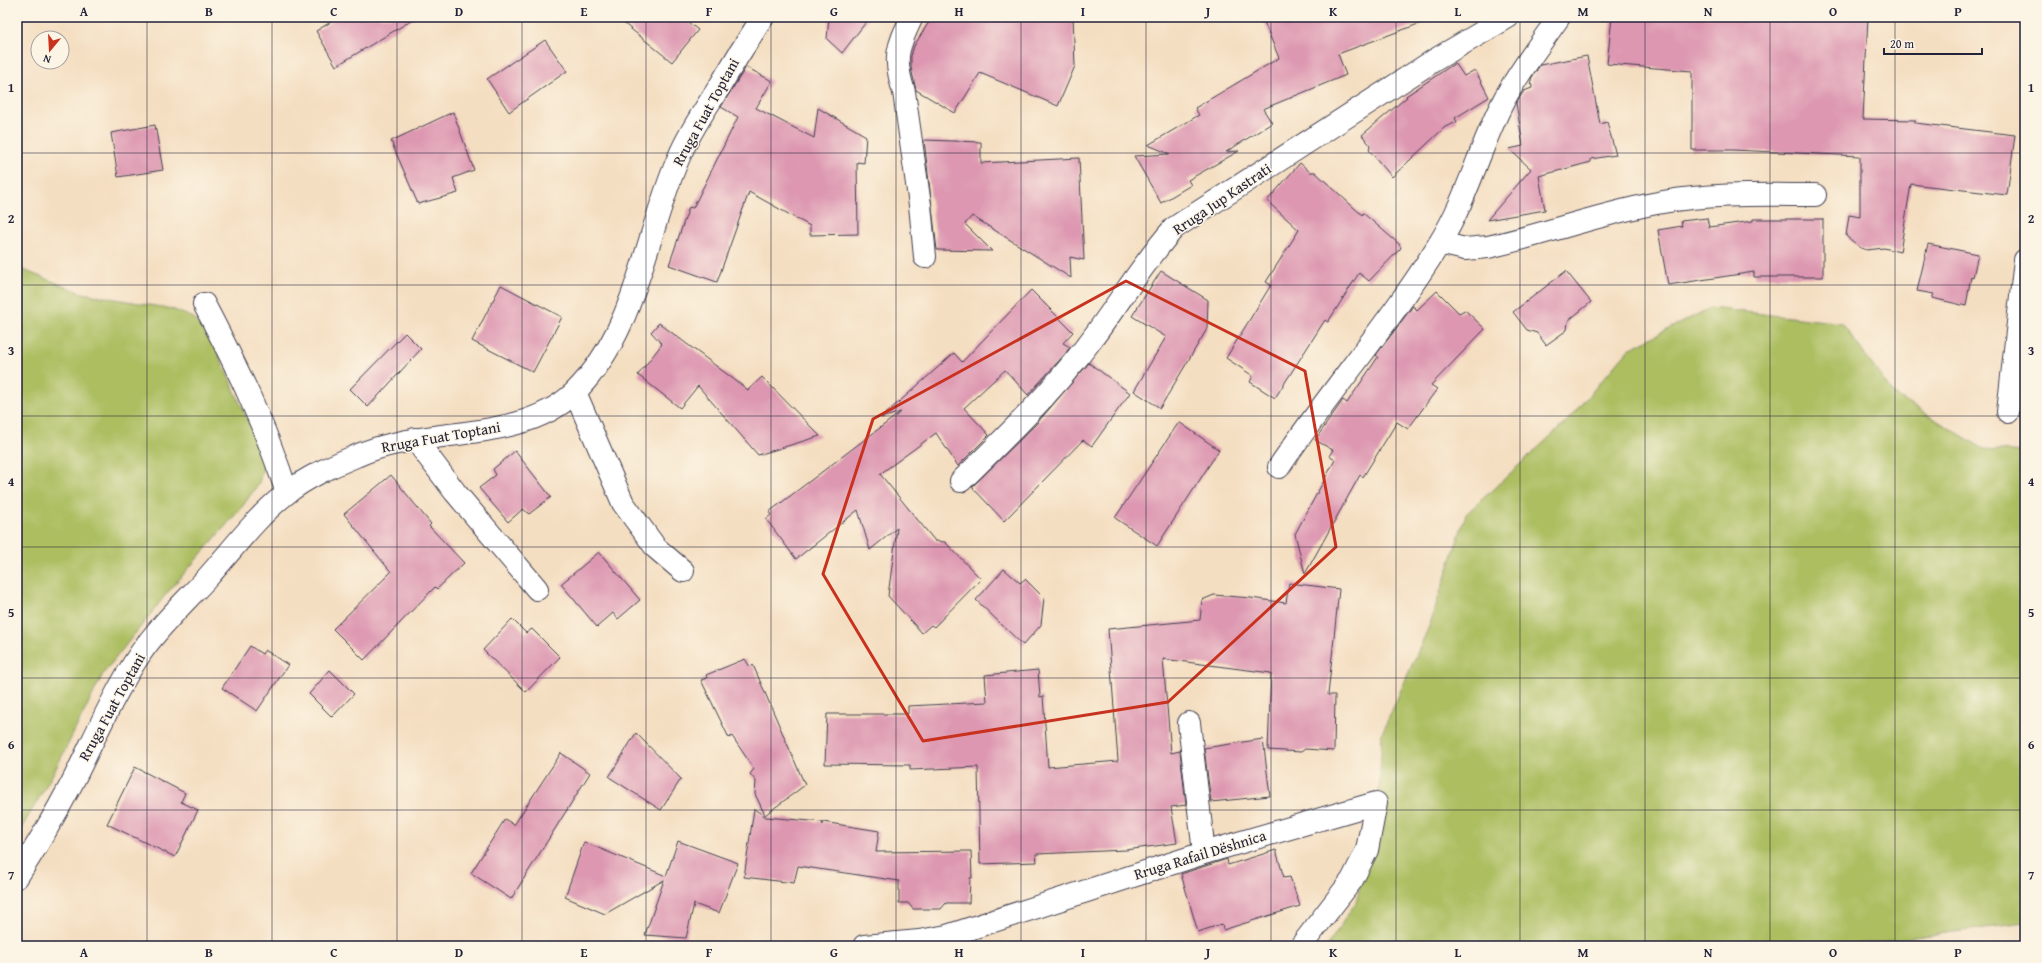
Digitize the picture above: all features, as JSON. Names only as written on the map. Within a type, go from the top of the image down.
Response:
[{"type":"street","name":"Rruga Fuat Toptani","points":[[17,877],[38,844],[72,782],[103,719],[140,654],[160,629],[263,515],[287,493],[313,477],[362,453],[392,443],[515,425],[540,415],[559,405],[575,392],[602,358],[624,317],[636,287],[662,199],[679,156],[699,118],[762,17]]},
{"type":"street","points":[[912,17],[899,43],[897,57],[898,74],[904,92],[920,205],[925,257]]},
{"type":"street","name":"Rruga Jup Kastrati","points":[[961,482],[1039,404],[1089,343],[1155,250],[1174,228],[1433,60],[1508,17]]},
{"type":"street","points":[[1279,467],[1404,297],[1440,244],[1456,215],[1487,137],[1506,97],[1559,17]]},
{"type":"street","points":[[1440,244],[1465,249],[1488,247],[1649,205],[1677,200],[1714,196],[1815,195]]},
{"type":"street","points":[[2008,412],[2025,260]]},
{"type":"street","points":[[204,304],[231,355],[271,448],[287,493]]},
{"type":"street","points":[[575,392],[623,503],[656,548],[683,571]]},
{"type":"street","points":[[415,439],[455,492],[537,589]]},
{"type":"street","points":[[1189,723],[1204,853]]},
{"type":"street","name":"Rruga Rafail Dëshnica","points":[[864,946],[919,941],[947,936],[1204,853],[1376,803],[1367,850],[1352,880],[1301,946]]},
{"type":"highlighted area","points":[[1126,281],[1305,371],[1336,547],[1168,702],[923,741],[823,574],[873,419]]},
{"type":"green space","points":[[21,269],[82,293],[172,309],[194,318],[213,342],[265,459],[259,483],[242,507],[168,592],[103,674],[54,772],[17,836],[17,271]]},
{"type":"green space","points":[[1710,308],[1842,323],[1893,394],[1984,449],[2025,452],[2025,923],[1844,946],[1327,946],[1356,902],[1378,814],[1382,733],[1430,624],[1466,514],[1566,422],[1629,349]]},
{"type":"building","points":[[339,17],[417,17],[336,66],[316,31]]},
{"type":"building","points":[[616,17],[682,17],[698,30],[672,62]]},
{"type":"building","points":[[829,17],[870,17],[842,53],[827,39]]},
{"type":"building","points":[[932,17],[1073,17],[1075,66],[1058,106],[980,73],[955,113],[916,90],[911,68],[911,56],[914,46]]},
{"type":"building","points":[[1262,17],[1428,17],[1429,20],[1338,54],[1346,75],[1263,109],[1272,123],[1226,152],[1239,151],[1188,180],[1191,185],[1161,203],[1134,156],[1170,154],[1148,145],[1199,115],[1195,108],[1279,58]]},
{"type":"building","points":[[1612,17],[1868,17],[1863,119],[1915,120],[1915,123],[2015,135],[2007,195],[1911,184],[1900,252],[1884,248],[1867,250],[1861,248],[1846,236],[1849,215],[1860,217],[1860,156],[1732,150],[1692,150],[1692,71],[1607,64]]},
{"type":"building","points":[[545,40],[567,71],[509,112],[487,79]]},
{"type":"building","points":[[1587,56],[1600,124],[1607,122],[1616,155],[1591,159],[1591,162],[1539,176],[1545,210],[1487,220],[1531,169],[1509,149],[1523,146],[1516,103],[1524,91],[1532,88],[1531,79],[1540,65]]},
{"type":"building","points":[[1455,63],[1464,76],[1475,70],[1489,97],[1455,118],[1457,122],[1445,127],[1392,177],[1369,150],[1370,145],[1362,135],[1407,97],[1406,96]]},
{"type":"building","points":[[746,67],[772,81],[756,108],[814,138],[818,108],[866,136],[864,163],[857,162],[858,234],[810,235],[810,226],[749,192],[717,282],[669,265],[689,207],[693,208],[738,117],[721,107]]},
{"type":"building","points":[[453,112],[474,170],[453,178],[458,193],[418,204],[391,141]]},
{"type":"building","points":[[155,125],[163,170],[118,177],[111,133]]},
{"type":"building","points":[[924,140],[981,142],[981,163],[1079,158],[1084,260],[1070,257],[1071,278],[972,216],[965,224],[992,251],[937,250]]},
{"type":"building","points":[[1300,163],[1310,172],[1315,172],[1362,215],[1363,213],[1399,244],[1401,248],[1369,281],[1359,273],[1328,322],[1325,320],[1275,398],[1250,382],[1253,376],[1226,358],[1271,285],[1266,282],[1299,230],[1267,201]]},
{"type":"building","points":[[1707,218],[1709,227],[1753,221],[1753,219],[1823,219],[1823,277],[1754,277],[1754,272],[1668,285],[1658,230],[1682,226],[1681,221]]},
{"type":"building","points":[[1928,244],[1978,254],[1973,277],[1971,276],[1966,306],[1932,298],[1934,294],[1917,291]]},
{"type":"building","points":[[1161,271],[1208,300],[1207,329],[1160,408],[1134,391],[1166,337],[1132,316]]},
{"type":"building","points":[[1566,271],[1591,302],[1568,321],[1567,330],[1546,345],[1537,333],[1527,330],[1513,312]]},
{"type":"building","points":[[501,285],[562,317],[533,372],[472,341]]},
{"type":"building","points":[[1031,290],[1073,332],[1063,343],[1070,347],[1065,354],[1028,395],[1005,370],[964,408],[989,435],[958,466],[936,433],[880,474],[935,541],[945,542],[981,579],[934,627],[931,625],[922,633],[888,596],[897,528],[870,550],[858,510],[796,559],[766,519],[771,515],[769,512],[901,412],[881,418],[954,353],[962,362]]},
{"type":"building","points":[[1437,291],[1459,313],[1465,310],[1485,329],[1431,385],[1437,389],[1408,429],[1397,422],[1363,477],[1360,475],[1305,574],[1295,534],[1335,460],[1329,456],[1333,450],[1315,440],[1343,400],[1347,403],[1378,357],[1376,355],[1413,306],[1417,310]]},
{"type":"building","points":[[659,323],[748,390],[762,377],[820,436],[758,455],[698,386],[680,408],[638,375],[662,344],[651,332]]},
{"type":"building","points":[[405,333],[421,349],[368,407],[350,389]]},
{"type":"building","points":[[1089,363],[1130,393],[1092,446],[1083,440],[1004,521],[972,487],[1037,423]]},
{"type":"building","points":[[1179,422],[1219,450],[1157,546],[1115,518]]},
{"type":"building","points":[[515,451],[551,497],[529,514],[523,509],[508,522],[479,488],[496,475],[493,469]]},
{"type":"building","points":[[391,475],[431,524],[429,526],[464,563],[437,589],[435,587],[364,660],[333,629],[391,572],[344,514]]},
{"type":"building","points":[[599,552],[640,600],[618,619],[613,613],[597,627],[561,584]]},
{"type":"building","points":[[1004,569],[1020,583],[1025,579],[1044,598],[1041,625],[1023,645],[976,600]]},
{"type":"building","points":[[1289,583],[1339,589],[1328,695],[1335,695],[1334,751],[1305,749],[1301,752],[1268,750],[1271,673],[1163,659],[1171,753],[1180,751],[1186,805],[1171,807],[1177,843],[1126,850],[1036,854],[1037,862],[980,864],[978,767],[910,770],[910,765],[825,764],[827,714],[908,714],[908,706],[987,702],[985,675],[1038,670],[1040,697],[1043,696],[1048,767],[1118,761],[1108,629],[1200,620],[1202,600],[1214,595],[1286,603]]},
{"type":"building","points":[[512,619],[526,633],[532,629],[560,657],[526,692],[483,650]]},
{"type":"building","points":[[250,646],[262,654],[265,650],[288,665],[257,711],[222,688]]},
{"type":"building","points":[[745,659],[750,667],[753,665],[805,785],[765,815],[755,794],[756,781],[750,774],[754,769],[732,736],[729,738],[701,680],[707,678],[706,675]]},
{"type":"building","points":[[330,670],[354,694],[332,717],[309,694]]},
{"type":"building","points":[[636,733],[681,779],[661,810],[609,777]]},
{"type":"building","points":[[1263,739],[1270,796],[1211,802],[1204,748]]},
{"type":"building","points":[[561,753],[590,773],[511,899],[471,873],[505,819],[514,825]]},
{"type":"building","points":[[135,767],[185,793],[181,802],[198,810],[175,857],[107,824]]},
{"type":"building","points":[[754,809],[766,817],[822,822],[823,825],[823,822],[879,831],[876,852],[971,851],[972,878],[970,878],[969,903],[946,903],[941,909],[913,909],[908,903],[899,903],[899,881],[798,866],[794,883],[744,877]]},
{"type":"building","points":[[678,841],[738,863],[719,913],[694,904],[686,938],[645,935],[664,880],[605,914],[565,897],[584,842],[666,876]]},
{"type":"building","points":[[1276,850],[1284,878],[1290,877],[1300,906],[1223,930],[1222,924],[1198,932],[1181,874],[1227,859],[1228,865]]}]
